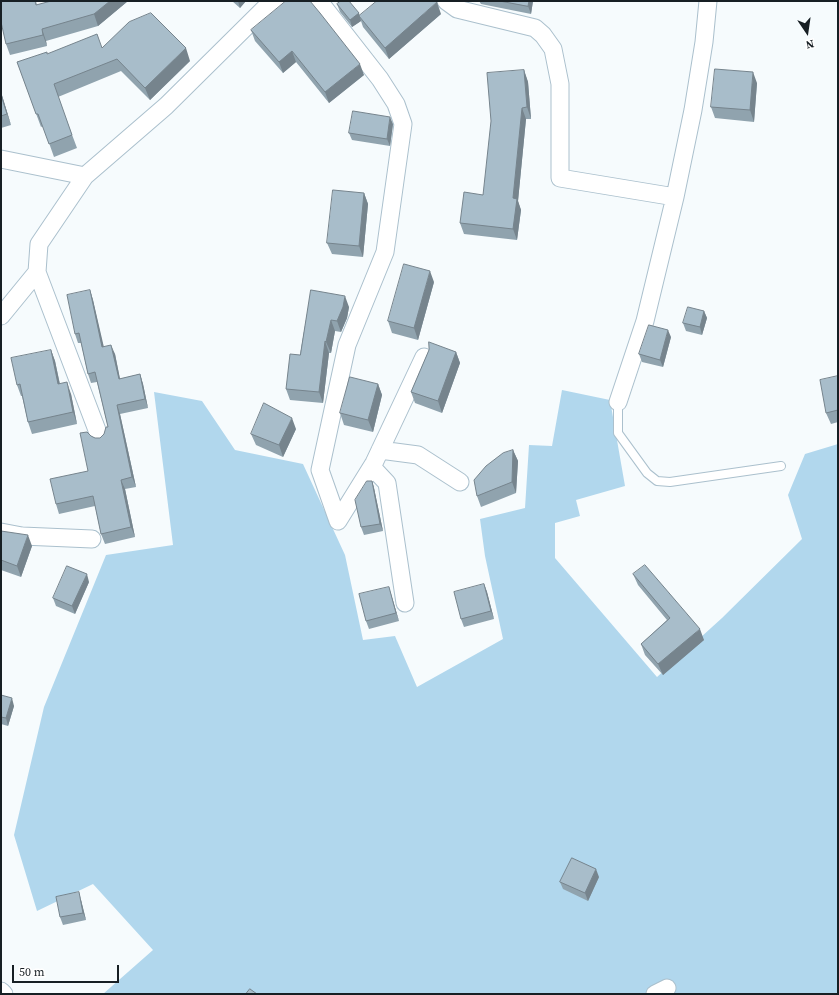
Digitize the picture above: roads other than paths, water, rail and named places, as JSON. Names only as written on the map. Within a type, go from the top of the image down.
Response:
[{"type":"street","points":[[100,438],[38,272],[39,244],[85,176],[166,106],[266,7],[276,1]]},
{"type":"street","points":[[319,1],[380,79],[396,104],[403,124],[385,252],[347,345],[320,470],[338,521],[372,467],[424,357]]},
{"type":"street","points":[[446,1],[457,9],[535,28],[543,35],[554,49],[560,84],[560,178],[675,197]]},
{"type":"street","points":[[618,402],[645,321],[675,197],[693,110],[704,42],[708,1]]},
{"type":"street","points":[[1,158],[85,176]]},
{"type":"street","points":[[1,316],[38,272]]},
{"type":"street","points":[[380,450],[418,455],[460,482]]},
{"type":"street","points":[[372,467],[387,483],[405,603]]},
{"type":"street","points":[[1,532],[22,536],[92,539]]},
{"type":"street","points":[[1,991],[4,994]]},
{"type":"lane","points":[[618,402],[618,432],[647,473],[657,481],[670,482],[781,466]]}]
